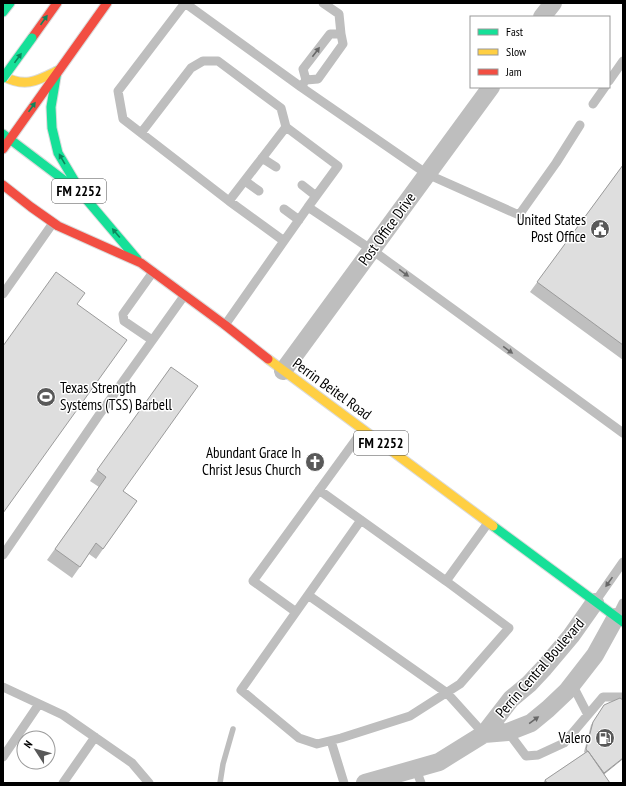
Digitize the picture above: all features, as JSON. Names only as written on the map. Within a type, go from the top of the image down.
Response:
[{"type":"main road","points":[[3,12],[10,3]]},
{"type":"main road","points":[[57,3],[3,77],[17,83],[26,84],[38,81],[58,72]]},
{"type":"main road","points":[[3,149],[6,136],[58,72],[107,3]]},
{"type":"main road","points":[[58,72],[51,107],[52,128],[58,153],[82,193]]},
{"type":"main road","name":"Perrin Beitel Road","points":[[6,136],[82,193],[141,263]]},
{"type":"main road","name":"Perrin Beitel Road","points":[[3,185],[58,226],[141,263],[225,325],[283,371],[595,602],[621,614]]},
{"type":"main road","points":[[18,207],[31,207]]},
{"type":"street","points":[[543,16],[553,3]]},
{"type":"street","name":"Post Office Drive","points":[[283,371],[490,88]]},
{"type":"street","name":"Perrin Central Boulevard","points":[[365,783],[418,776],[484,734],[511,699],[529,684],[567,642],[595,602]]},
{"type":"street","name":"Perrin Central Boulevard","points":[[484,734],[508,732],[531,723],[548,709],[567,691],[596,655],[621,614]]},
{"type":"lane","points":[[284,241],[229,201],[123,119],[118,91],[185,3],[304,83],[427,174],[519,215],[556,163],[580,125]]},
{"type":"lane","points":[[304,83],[318,79],[343,44],[339,14],[324,3]]},
{"type":"lane","points":[[304,83],[303,69],[330,34],[341,34]]},
{"type":"lane","points":[[141,133],[191,68],[203,61],[218,61],[281,108],[286,127],[338,166],[225,325]]},
{"type":"lane","points":[[610,80],[623,61]]},
{"type":"lane","points":[[593,104],[604,88]]},
{"type":"lane","points":[[229,201],[286,127]]},
{"type":"lane","points":[[262,158],[276,167]]},
{"type":"lane","points":[[245,181],[259,191]]},
{"type":"lane","points":[[302,185],[316,196]]},
{"type":"lane","points":[[308,207],[372,250],[623,433]]},
{"type":"lane","points":[[284,209],[299,220]]},
{"type":"lane","points":[[3,294],[53,223]]},
{"type":"lane","points":[[152,340],[124,321],[123,314],[153,272]]},
{"type":"lane","points":[[3,555],[184,296]]},
{"type":"lane","points":[[296,612],[253,581],[363,430]]},
{"type":"lane","points":[[319,490],[361,520],[446,581],[509,628],[460,684],[410,716],[317,744],[300,738],[241,690],[361,520]]},
{"type":"lane","points":[[446,581],[488,522]]},
{"type":"lane","points":[[595,602],[623,562]]},
{"type":"lane","points":[[308,595],[447,693],[484,734]]},
{"type":"lane","points":[[572,684],[588,715]]},
{"type":"lane","points":[[3,687],[63,716],[95,737],[132,763],[149,783]]},
{"type":"lane","points":[[508,732],[526,756],[538,755],[564,743],[603,697],[623,697]]},
{"type":"lane","points":[[3,757],[39,704]]},
{"type":"lane","points":[[63,783],[95,737]]},
{"type":"lane","points":[[330,740],[344,783]]},
{"type":"building","name":"United States Post Office","points":[[623,165],[623,345],[537,282]]},
{"type":"building","points":[[56,272],[85,293],[77,304],[127,340],[3,513],[3,346]]},
{"type":"building","points":[[171,367],[198,386],[123,491],[137,501],[103,549],[96,543],[80,567],[55,549],[106,477],[97,470]]},
{"type":"building","name":"Valero","points":[[620,698],[623,700],[623,758],[604,773],[586,749],[593,722],[604,705]]},
{"type":"building","points":[[588,751],[610,783],[547,783],[545,780]]},
{"type":"waterway","points":[[220,783],[223,764],[233,729]]},
{"type":"traffic: fast","points":[[3,12],[10,3]]},
{"type":"traffic: fast","points":[[3,78],[32,38]]},
{"type":"traffic: fast","points":[[57,71],[51,107],[52,128],[58,153],[77,185]]},
{"type":"traffic: fast","points":[[3,134],[81,193],[137,259]]},
{"type":"traffic: fast","points":[[493,526],[623,622]]},
{"type":"traffic: slow","points":[[3,76],[18,82],[31,82],[57,71]]},
{"type":"traffic: slow","points":[[268,359],[493,526]]},
{"type":"traffic: jam","points":[[32,38],[57,3]]},
{"type":"traffic: jam","points":[[3,149],[107,3]]},
{"type":"traffic: jam","points":[[3,185],[58,226],[141,263],[268,359]]},
{"type":"place","name":"United States Post Office","points":[[600,229]]},
{"type":"place","name":"Texas Strength Systems (TSS) Barbell","points":[[46,397]]},
{"type":"place","name":"Abundant Grace In Christ Jesus Church","points":[[315,462]]},
{"type":"place","name":"Valero","points":[[605,738]]}]
